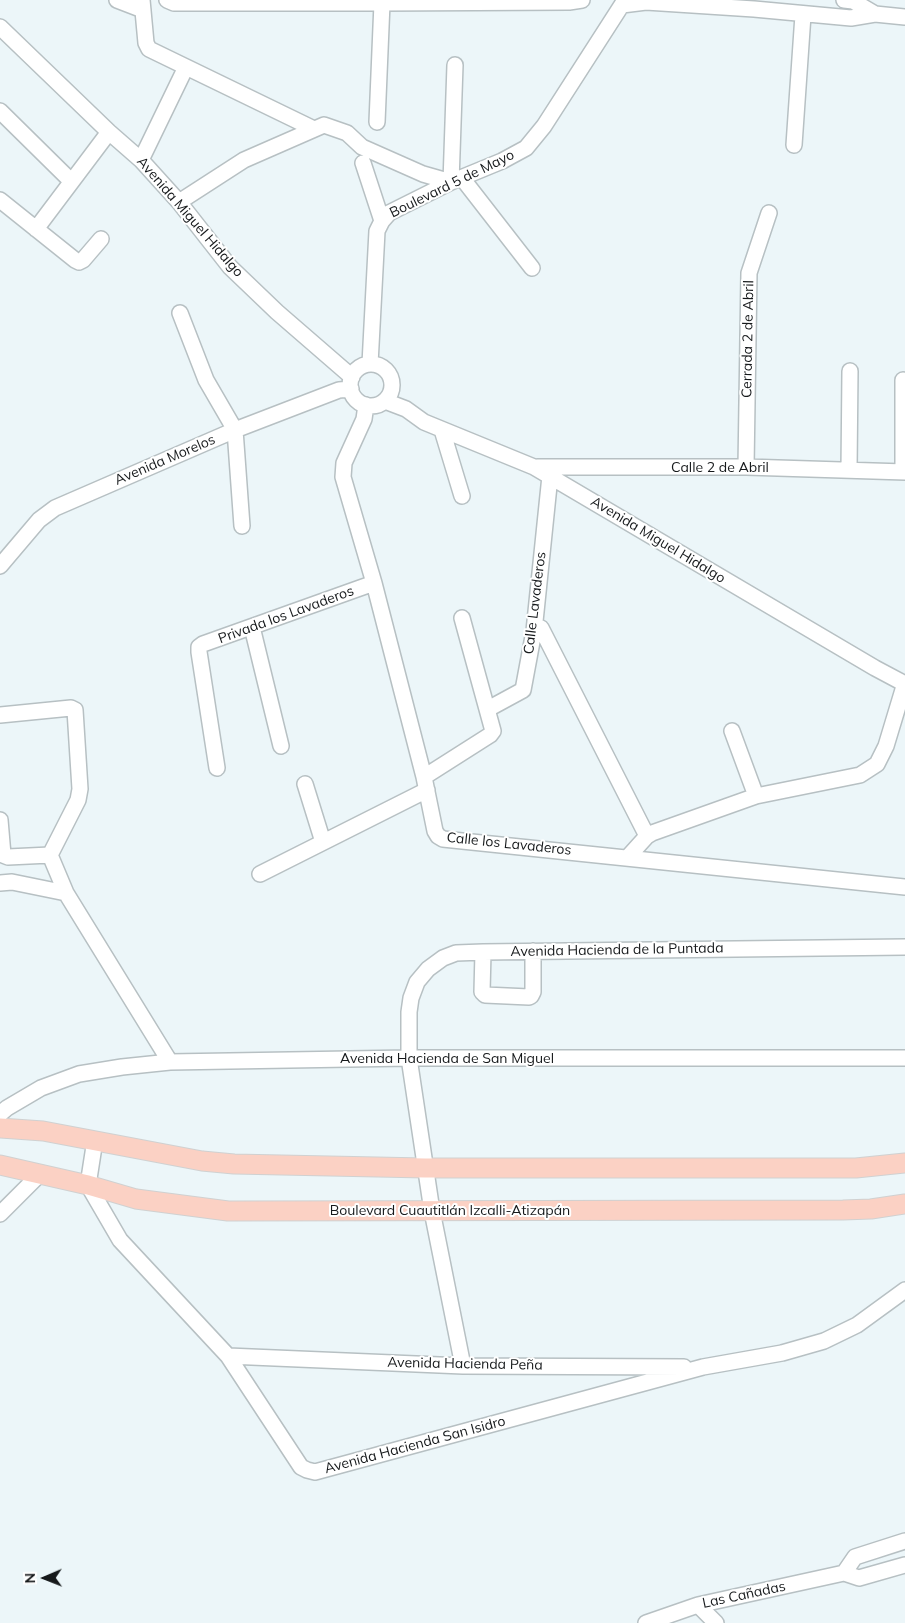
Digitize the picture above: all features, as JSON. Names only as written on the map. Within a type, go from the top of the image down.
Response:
[{"type":"main road","points":[[0,1128],[43,1131],[202,1161],[234,1164],[425,1168],[856,1168],[905,1164]]},
{"type":"main road","name":"Boulevard Cuautitlán Izcalli-Atizapán","points":[[0,1165],[88,1185],[136,1199],[228,1211],[843,1210],[871,1209],[905,1204]]},
{"type":"street","points":[[118,0],[143,5],[147,46],[149,49],[314,129]]},
{"type":"street","points":[[167,0],[174,3],[569,2],[582,0]]},
{"type":"street","points":[[844,0],[853,1],[875,14]]},
{"type":"street","points":[[623,2],[724,4],[803,15],[851,18],[875,14],[905,17]]},
{"type":"street","name":"Boulevard 5 de Mayo","points":[[370,364],[377,231],[382,221],[389,213],[526,148],[544,126],[623,2]]},
{"type":"street","points":[[377,122],[382,3]]},
{"type":"street","points":[[794,145],[803,15]]},
{"type":"street","name":"Avenida Miguel Hidalgo","points":[[0,27],[109,132],[141,160],[179,202],[230,267],[353,379]]},
{"type":"street","points":[[455,65],[456,180]]},
{"type":"street","points":[[141,160],[186,67]]},
{"type":"street","points":[[0,111],[71,181]]},
{"type":"street","points":[[179,202],[244,160],[324,125],[346,134],[362,147],[422,174],[456,180],[532,268]]},
{"type":"street","points":[[36,229],[109,132]]},
{"type":"street","points":[[363,164],[382,221]]},
{"type":"street","points":[[0,200],[74,260],[79,262],[83,260],[101,239]]},
{"type":"street","name":"Cerrada 2 de Abril","points":[[746,468],[749,274],[769,213]]},
{"type":"street","points":[[180,313],[206,380],[235,430],[242,526]]},
{"type":"street","points":[[370,364],[382,367],[390,375],[392,386],[388,396],[373,406],[356,400],[353,379],[365,365],[370,364]]},
{"type":"street","points":[[849,470],[850,371]]},
{"type":"street","name":"Avenida Morelos","points":[[0,566],[39,520],[55,508],[235,430],[339,390],[353,379]]},
{"type":"street","points":[[903,380],[904,472]]},
{"type":"street","name":"Avenida Miguel Hidalgo","points":[[388,396],[424,422],[534,467],[866,663],[905,683]]},
{"type":"street","name":"Calle los Lavaderos","points":[[366,405],[364,419],[343,470],[438,836],[443,839],[905,887]]},
{"type":"street","points":[[442,430],[462,496]]},
{"type":"street","name":"Calle 2 de Abril","points":[[534,467],[746,468],[904,472]]},
{"type":"street","points":[[563,484],[561,475],[565,467]]},
{"type":"street","name":"Calle Lavaderos","points":[[488,709],[523,690],[534,631],[550,476]]},
{"type":"street","name":"Privada los Lavaderos","points":[[217,768],[199,652],[202,644],[374,584]]},
{"type":"street","points":[[260,874],[323,842],[425,784],[490,735],[493,731],[488,709],[462,618]]},
{"type":"street","points":[[252,627],[280,746]]},
{"type":"street","points":[[541,628],[647,836]]},
{"type":"street","points":[[628,857],[647,836],[756,796],[860,775],[877,764],[886,746],[905,683]]},
{"type":"street","points":[[0,715],[71,708],[75,710],[80,789],[78,800],[50,855],[66,893],[170,1062]]},
{"type":"street","points":[[732,731],[756,796]]},
{"type":"street","points":[[305,784],[323,842]]},
{"type":"street","points":[[0,820],[4,855],[8,857],[50,855]]},
{"type":"street","points":[[0,883],[12,882],[66,893]]},
{"type":"street","name":"Avenida Hacienda de la Puntada","points":[[463,1366],[432,1212],[409,1058],[408,1012],[417,982],[428,969],[443,958],[456,953],[905,947]]},
{"type":"street","points":[[482,952],[482,992],[485,995],[529,997],[533,992],[533,951]]},
{"type":"street","name":"Avenida Hacienda de San Miguel","points":[[0,1114],[41,1088],[79,1074],[170,1062],[409,1058],[905,1058]]},
{"type":"street","points":[[88,1185],[95,1140]]},
{"type":"street","points":[[0,1214],[40,1174]]},
{"type":"street","name":"Avenida Hacienda San Isidro","points":[[88,1185],[120,1240],[228,1356],[301,1467],[315,1472],[702,1367],[782,1353],[824,1341],[857,1325],[905,1290]]},
{"type":"street","name":"Avenida Hacienda Peña","points":[[228,1356],[463,1366],[702,1367]]},
{"type":"street","points":[[844,1573],[855,1557],[905,1542]]},
{"type":"street","name":"Las Cañadas","points":[[646,1623],[698,1605],[844,1573],[859,1578],[905,1565]]},
{"type":"street","points":[[698,1605],[716,1623]]}]
